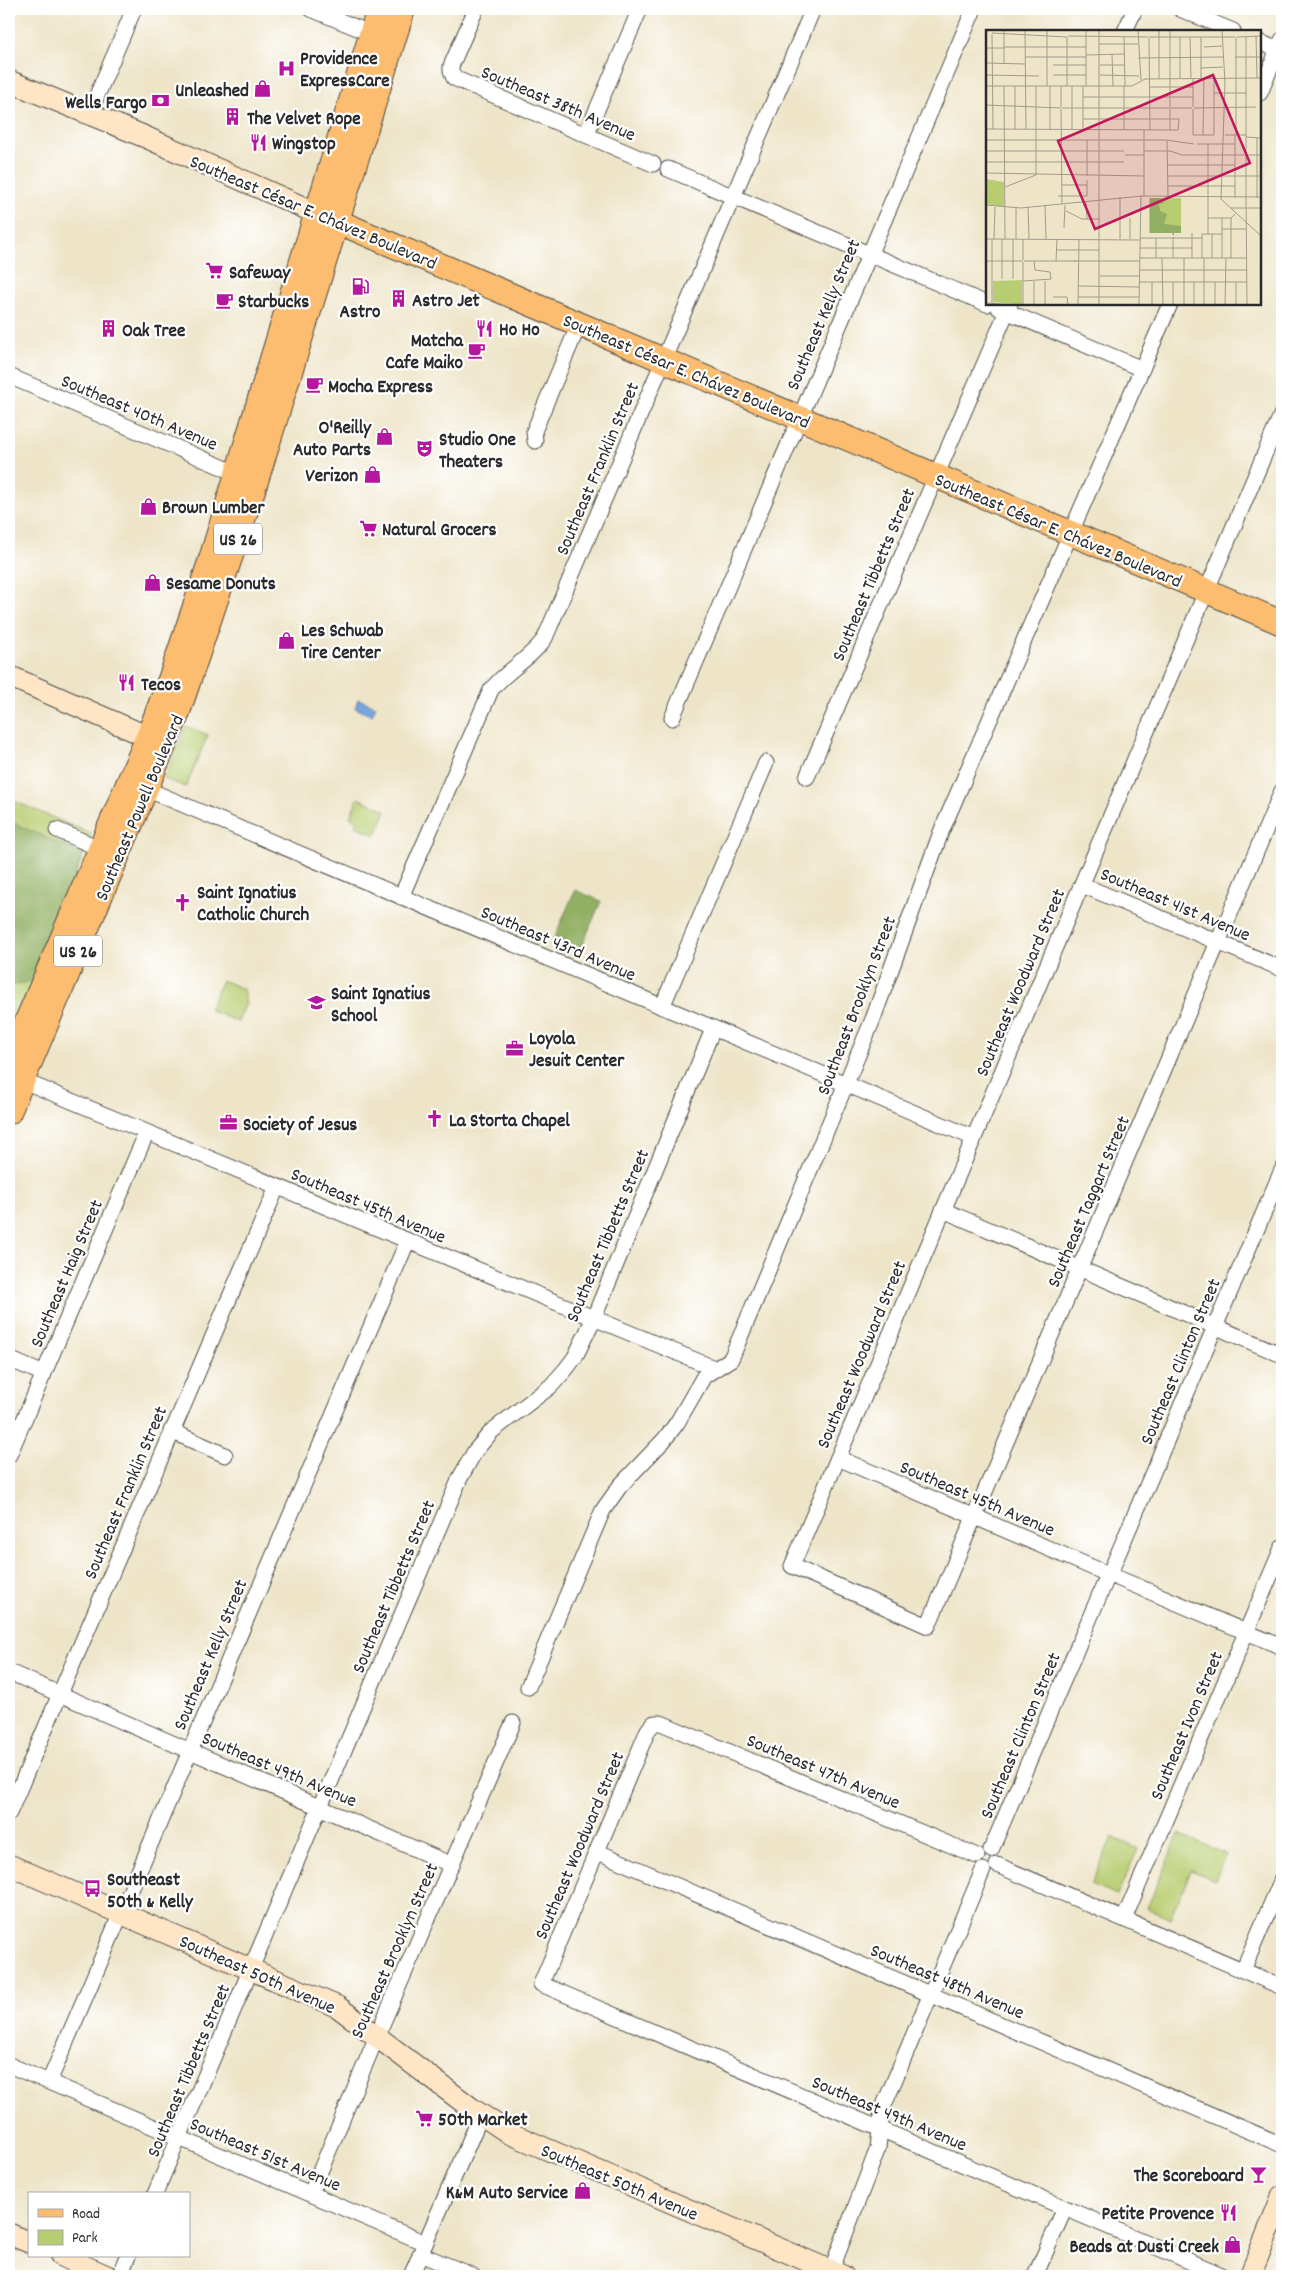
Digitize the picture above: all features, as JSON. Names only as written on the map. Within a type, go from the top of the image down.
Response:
[{"type":"main road","name":"Southeast Powell Boulevard","points":[[327,217],[379,9]]},
{"type":"main road","name":"Southeast Powell Boulevard","points":[[9,1112],[13,1073],[138,786],[224,581],[247,478],[327,217],[403,9]]},
{"type":"main road","name":"Southeast César E. Chávez Boulevard","points":[[9,81],[1282,623]]},
{"type":"main road","points":[[9,676],[157,740]]},
{"type":"main road","name":"Southeast 50th Avenue","points":[[9,1865],[338,2007],[481,2115],[509,2133],[834,2274]]},
{"type":"main road","points":[[1250,2276],[1282,2197]]},
{"type":"main road","points":[[9,2234],[28,2242]]},
{"type":"main road","points":[[66,2258],[107,2276]]},
{"type":"street","points":[[89,114],[134,9]]},
{"type":"street","points":[[311,9],[372,34]]},
{"type":"street","name":"Southeast 38th Avenue","points":[[476,9],[451,66],[452,75],[458,81],[653,164]]},
{"type":"street","points":[[586,135],[640,9]]},
{"type":"street","name":"Southeast Franklin Street","points":[[401,897],[491,690],[500,679],[531,654],[545,638],[813,9]]},
{"type":"street","name":"Southeast Kelly Street","points":[[672,718],[974,9]]},
{"type":"street","points":[[1125,30],[1135,9]]},
{"type":"street","points":[[1180,9],[1231,30]]},
{"type":"street","points":[[1261,42],[1281,47],[1261,91]]},
{"type":"street","points":[[668,169],[986,304]]},
{"type":"street","points":[[992,305],[1008,308],[1142,369]]},
{"type":"street","name":"Southeast Brooklyn Street","points":[[528,1687],[603,1510],[620,1486],[677,1423],[704,1376],[731,1359],[847,1085],[941,832],[1170,305]]},
{"type":"street","name":"Southeast Tibbetts Street","points":[[807,777],[1008,308]]},
{"type":"street","points":[[536,441],[534,431],[579,324]]},
{"type":"street","name":"Southeast 40th Avenue","points":[[9,376],[247,478]]},
{"type":"street","name":"Southeast Woodward Street","points":[[928,1626],[792,1566],[1282,413]]},
{"type":"street","points":[[662,1007],[766,763]]},
{"type":"street","name":"Southeast 43rd Avenue","points":[[138,786],[974,1138]]},
{"type":"street","name":"Southeast Taggart Street","points":[[928,1626],[1282,791]]},
{"type":"street","points":[[57,830],[109,853]]},
{"type":"street","name":"Southeast 41st Avenue","points":[[1082,885],[1282,970]]},
{"type":"street","name":"Southeast Tibbetts Street","points":[[156,2192],[456,1488],[475,1451],[503,1421],[551,1386],[575,1357],[593,1320],[713,1029]]},
{"type":"street","name":"Southeast 45th Avenue","points":[[13,1073],[146,1134],[593,1320],[714,1368]]},
{"type":"street","name":"Southeast Haig Street","points":[[9,1455],[146,1134]]},
{"type":"street","name":"Southeast Clinton Street","points":[[834,2274],[878,2148],[882,2110],[1282,1170]]},
{"type":"street","name":"Southeast Franklin Street","points":[[9,1813],[277,1187]]},
{"type":"street","points":[[943,1210],[1282,1355]]},
{"type":"street","name":"Southeast Kelly Street","points":[[49,2082],[407,1242]]},
{"type":"street","points":[[9,1359],[44,1374]]},
{"type":"street","points":[[171,1431],[225,1454]]},
{"type":"street","name":"Southeast 45th Avenue","points":[[838,1458],[1282,1647]]},
{"type":"street","name":"Southeast Ivon Street","points":[[1124,1919],[1282,1548]]},
{"type":"street","name":"Southeast 49th Avenue","points":[[9,1672],[452,1865]]},
{"type":"street","name":"Southeast Brooklyn Street","points":[[311,2194],[377,2036],[513,1723]]},
{"type":"street","name":"Southeast Woodward Street","points":[[541,1984],[648,1730],[654,1723]]},
{"type":"street","name":"Southeast 47th Avenue","points":[[654,1723],[661,1723],[987,1860],[1282,1987]]},
{"type":"street","name":"Southeast 48th Avenue","points":[[598,1852],[1282,2145]]},
{"type":"street","points":[[1243,1970],[1282,1878]]},
{"type":"street","name":"Southeast 49th Avenue","points":[[541,1984],[1224,2276]]},
{"type":"street","name":"Southeast 51st Avenue","points":[[9,2065],[311,2194],[423,2249],[473,2276]]},
{"type":"street","points":[[411,2276],[481,2115]]},
{"type":"street","points":[[1035,2276],[1065,2208]]},
{"type":"street","points":[[120,2276],[127,2258]]},
{"type":"green space","points":[[186,726],[208,735],[186,787],[164,779]]},
{"type":"green space","points":[[358,798],[386,810],[376,835],[355,826],[357,820],[350,817]]},
{"type":"green space","points":[[9,799],[92,834],[9,1042]]},
{"type":"green space","points":[[9,821],[83,854],[37,976],[30,981],[9,986]]},
{"type":"green space","points":[[575,890],[601,901],[579,953],[553,941]]},
{"type":"green space","points":[[222,980],[243,989],[246,1003],[238,1022],[209,1010]]},
{"type":"green space","points":[[1179,1834],[1226,1854],[1215,1880],[1191,1870],[1171,1918],[1147,1908]]},
{"type":"green space","points":[[1112,1837],[1138,1849],[1117,1896],[1091,1885]]},
{"type":"water","points":[[358,699],[376,706],[372,715],[355,708]]},
{"type":"place","name":"Providence ExpressCare","points":[[286,68]]},
{"type":"place","name":"Unleashed","points":[[263,89]]},
{"type":"place","name":"Wells Fargo","points":[[161,101]]},
{"type":"place","name":"The Velvet Rope","points":[[233,117]]},
{"type":"place","name":"Wingstop","points":[[258,142]]},
{"type":"place","name":"Safeway","points":[[215,271]]},
{"type":"place","name":"Astro","points":[[360,287]]},
{"type":"place","name":"Astro Jet","points":[[398,299]]},
{"type":"place","name":"Starbucks","points":[[224,300]]},
{"type":"place","name":"Ho Ho","points":[[485,328]]},
{"type":"place","name":"Oak Tree","points":[[108,329]]},
{"type":"place","name":"Matcha Cafe Maiko","points":[[477,350]]},
{"type":"place","name":"Mocha Express","points":[[314,385]]},
{"type":"place","name":"O'Reilly Auto Parts","points":[[385,437]]},
{"type":"place","name":"Studio One Theaters","points":[[425,449]]},
{"type":"place","name":"Verizon","points":[[372,474]]},
{"type":"place","name":"Brown Lumber","points":[[148,506]]},
{"type":"place","name":"Natural Grocers","points":[[368,528]]},
{"type":"place","name":"Sesame Donuts","points":[[152,582]]},
{"type":"place","name":"Les Schwab Tire Center","points":[[287,640]]},
{"type":"place","name":"Tecos","points":[[127,683]]},
{"type":"place","name":"Saint Ignatius Catholic Church","points":[[183,902]]},
{"type":"place","name":"Saint Ignatius School","points":[[317,1003]]},
{"type":"place","name":"Loyola Jesuit Center","points":[[515,1048]]},
{"type":"place","name":"La Storta Chapel","points":[[435,1119]]},
{"type":"place","name":"Society of Jesus","points":[[229,1123]]},
{"type":"place","name":"Southeast 50th & Kelly","points":[[93,1889]]},
{"type":"place","name":"50th Market","points":[[424,2118]]},
{"type":"place","name":"The Scoreboard","points":[[1258,2174]]},
{"type":"place","name":"K&M Auto Service","points":[[582,2191]]},
{"type":"place","name":"Petite Provence","points":[[1228,2212]]},
{"type":"place","name":"Beads at Dusti Creek","points":[[1233,2245]]}]
